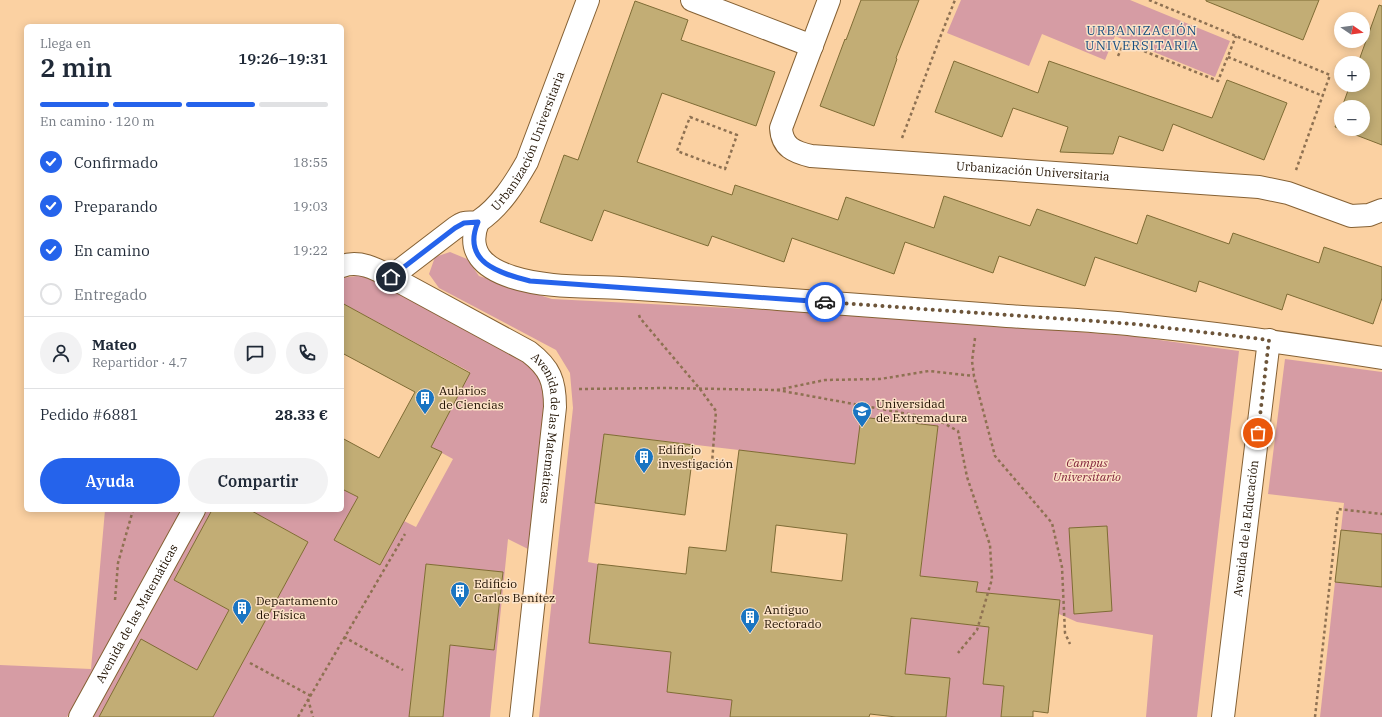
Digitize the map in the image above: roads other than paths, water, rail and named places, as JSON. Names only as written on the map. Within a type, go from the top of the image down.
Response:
[{"type":"street","name":"Urbanización Universitaria","points":[[478,222],[506,194],[517,180],[527,162],[588,0]]},
{"type":"street","points":[[692,0],[812,46]]},
{"type":"street","name":"Urbanización Universitaria","points":[[829,0],[783,122],[782,134],[784,140],[792,150],[811,156],[1242,185],[1288,193],[1351,216],[1369,215],[1382,210]]},
{"type":"street","points":[[391,277],[455,228],[464,223],[478,222],[474,231],[474,244],[477,254],[485,264],[494,270],[511,277],[538,282],[1135,324],[1269,340],[1382,358]]},
{"type":"street","name":"Avenida de las Matemáticas","points":[[344,265],[361,264],[391,277],[529,352],[540,360],[550,375],[555,390],[554,415],[521,717]]},
{"type":"street","name":"Avenida de la Educación","points":[[1223,717],[1269,340]]},
{"type":"street","name":"Avenida de las Matemáticas","points":[[80,717],[193,512]]},
{"type":"place","name":"Aularios de Ciencias","points":[[425,415]]},
{"type":"place","name":"Universidad de Extremadura","points":[[862,428]]},
{"type":"place","name":"Edificio investigación","points":[[644,474]]},
{"type":"place","name":"Edificio Carlos Benítez","points":[[460,608]]},
{"type":"place","name":"Departamento de Física","points":[[242,625]]},
{"type":"place","name":"Antiguo Rectorado","points":[[750,634]]},
{"type":"district","name":"URBANIZACIÓN UNIVERSITARIA","points":[[1142,38]]},
{"type":"park label","name":"Campus Universitario","points":[[1087,470]]}]
